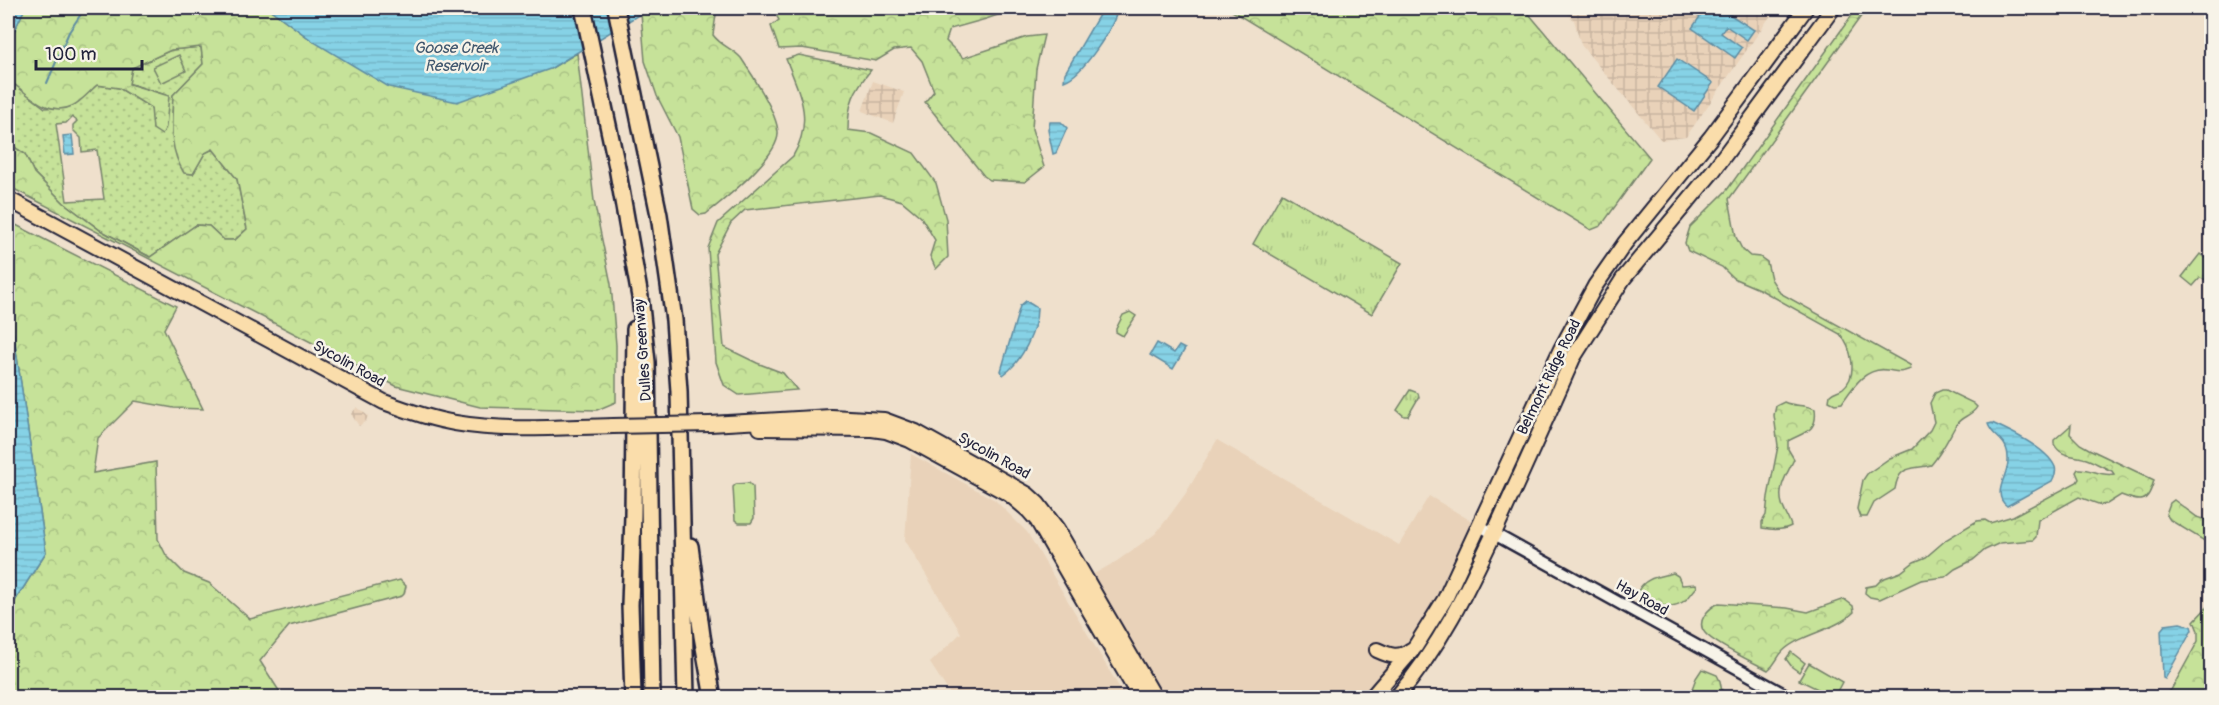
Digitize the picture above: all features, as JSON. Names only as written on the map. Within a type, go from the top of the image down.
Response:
[{"type":"highway","name":"Dulles Greenway","points":[[583,8],[605,110],[640,297],[646,362],[652,698]]},
{"type":"highway","points":[[616,8],[665,249],[674,320],[679,391],[686,698]]},
{"type":"highway","points":[[632,257],[635,327],[630,605],[632,697]]},
{"type":"highway","points":[[680,486],[713,698]]},
{"type":"main road","points":[[1808,8],[1817,21],[1811,39]]},
{"type":"main road","name":"Belmont Ridge Road","points":[[1371,698],[1415,646],[1449,591],[1561,350],[1595,286],[1625,243],[1711,137],[1808,8]]},
{"type":"main road","name":"Belmont Ridge Road","points":[[1396,698],[1448,627],[1494,533],[1573,358],[1611,297],[1623,279],[1713,171],[1833,8]]},
{"type":"main road","name":"Sycolin Road","points":[[8,199],[384,402],[417,414],[456,423],[508,428],[710,424],[831,417],[884,420],[916,432],[1027,494],[1038,504],[1057,529],[1155,698]]},
{"type":"main road","name":"Sycolin Road","points":[[710,424],[781,430],[872,429],[886,431],[910,440],[1009,494],[1037,520],[1140,698]]},
{"type":"main road","points":[[1377,650],[1389,656],[1396,656],[1404,655],[1415,646]]},
{"type":"street","name":"Hay Road","points":[[1480,526],[1791,698]]},
{"type":"shaded area","points":[[1562,8],[1776,8],[1686,137],[1661,140],[1581,45],[1574,20]]},
{"type":"shaded area","points":[[873,81],[904,92],[893,123],[862,111]]},
{"type":"shaded area","points":[[357,407],[368,416],[366,421],[359,426],[351,414]]},
{"type":"shaded area","points":[[1217,440],[1399,545],[1429,496],[1480,526],[1454,582],[1371,697],[1155,697],[1085,579],[1117,561],[1155,534],[1186,493]]},
{"type":"shaded area","points":[[911,454],[995,500],[1027,532],[1125,697],[952,697],[930,663],[961,633],[905,540]]},
{"type":"green space","points":[[25,8],[268,8],[314,42],[550,69],[577,53],[594,201],[611,284],[616,345],[616,402],[597,410],[480,407],[396,386],[8,186],[8,143],[25,154],[34,173],[64,203],[100,230],[150,257],[196,225],[209,226],[224,240],[235,240],[247,229],[237,179],[213,149],[205,153],[193,174],[184,173],[175,154],[172,135],[173,95],[203,64],[201,47],[171,50],[132,68],[129,84],[169,96],[166,127],[162,135],[153,129],[151,108],[119,88],[97,85],[72,106],[56,109],[41,104],[14,84],[8,132],[8,44]]},
{"type":"green space","points":[[419,8],[493,8],[445,15]]},
{"type":"green space","points":[[650,8],[717,8],[713,35],[741,58],[763,94],[777,124],[776,142],[761,165],[738,188],[706,214],[700,215],[693,209],[678,137],[657,96],[645,61],[641,13]]},
{"type":"green space","points":[[772,8],[1018,8],[950,29],[946,41],[963,58],[1027,37],[1044,35],[1036,69],[1032,129],[1044,167],[1025,182],[990,180],[984,176],[925,102],[934,91],[922,61],[911,48],[894,50],[876,61],[802,48],[779,49],[771,26],[779,20]]},
{"type":"green space","points":[[1227,8],[1524,8],[1650,158],[1601,226],[1591,230]]},
{"type":"green space","points":[[1857,8],[1867,8],[1729,199],[1736,237],[1742,249],[1750,256],[1760,257],[1767,262],[1771,279],[1780,293],[1910,365],[1911,369],[1901,372],[1879,370],[1866,375],[1860,379],[1842,403],[1835,404],[1829,401],[1830,395],[1843,388],[1851,376],[1852,369],[1850,353],[1840,334],[1761,290],[1733,278],[1722,267],[1688,251],[1685,243],[1690,227],[1727,190]]},
{"type":"green space","points":[[201,47],[203,64],[173,95],[174,145],[180,164],[185,173],[193,174],[205,153],[213,149],[237,179],[247,229],[235,240],[224,240],[209,226],[196,225],[150,257],[100,230],[64,203],[34,173],[25,154],[8,143],[14,84],[45,108],[73,106],[97,85],[119,88],[152,108],[153,129],[169,96],[128,83],[132,68],[171,50]],"holes":[[[72,117],[77,121],[73,125],[73,130],[81,138],[82,152],[97,150],[104,199],[67,201],[56,124],[66,123]]]},
{"type":"green space","points":[[179,55],[186,71],[161,83],[153,67]]},
{"type":"green space","points":[[799,55],[871,70],[853,97],[848,130],[871,133],[914,153],[936,183],[946,219],[948,257],[936,269],[930,256],[935,240],[921,217],[902,201],[880,195],[745,210],[731,223],[715,254],[724,347],[783,373],[797,390],[739,395],[724,385],[716,362],[708,248],[718,223],[793,156],[803,131],[804,119],[800,96],[786,59]]},
{"type":"green space","points":[[1282,193],[1402,263],[1372,314],[1253,244]]},
{"type":"green space","points":[[8,221],[176,306],[164,329],[203,409],[174,408],[135,401],[98,438],[93,473],[156,462],[158,539],[166,555],[184,573],[209,583],[250,619],[400,580],[406,586],[402,596],[289,626],[260,661],[283,697],[8,697],[8,612],[46,552],[8,296]]},
{"type":"green space","points":[[2200,254],[2211,263],[2207,280],[2200,278],[2193,286],[2182,277]]},
{"type":"green space","points":[[1130,312],[1136,316],[1123,336],[1116,332],[1116,329],[1123,315]]},
{"type":"green space","points":[[1410,390],[1418,393],[1419,397],[1408,416],[1404,416],[1397,410]]},
{"type":"green space","points":[[1942,390],[1973,403],[1977,407],[1958,422],[1931,465],[1903,472],[1895,489],[1874,503],[1867,517],[1860,517],[1857,509],[1863,480],[1867,474],[1890,458],[1912,449],[1930,430],[1934,422],[1930,403],[1935,393]]},
{"type":"green space","points":[[1784,402],[1815,409],[1815,417],[1809,430],[1788,441],[1788,449],[1794,459],[1784,480],[1781,498],[1791,526],[1781,529],[1762,528],[1778,446],[1774,415],[1776,406]]},
{"type":"green space","points":[[2071,425],[2070,434],[2080,444],[2154,480],[2149,494],[2143,500],[2121,495],[2101,505],[2079,497],[2038,520],[2036,537],[2033,540],[2000,543],[1985,550],[1945,577],[1921,580],[1880,599],[1870,597],[1865,593],[1866,587],[1876,585],[1882,579],[1901,572],[1977,521],[1985,520],[1990,523],[2013,516],[2077,482],[2078,469],[2114,474],[2092,461],[2065,454],[2057,449],[2054,440]]},
{"type":"green space","points":[[749,483],[753,487],[754,518],[751,523],[739,523],[735,520],[733,487],[736,484]]},
{"type":"green space","points":[[2174,500],[2197,517],[2211,521],[2211,545],[2170,520],[2166,514],[2170,503]]},
{"type":"green space","points":[[1673,573],[1678,576],[1682,585],[1696,584],[1697,587],[1681,603],[1661,606],[1654,604],[1638,591],[1648,580]]},
{"type":"green space","points":[[1844,599],[1853,606],[1854,612],[1838,624],[1791,645],[1783,651],[1768,670],[1717,643],[1702,628],[1705,615],[1719,603],[1787,608],[1808,612]]},
{"type":"green space","points":[[2211,603],[2211,697],[2162,697],[2171,690],[2198,641],[2198,631],[2194,621]]},
{"type":"green space","points":[[1791,652],[1805,663],[1799,672],[1786,659]]},
{"type":"green space","points":[[1809,663],[1842,682],[1834,697],[1799,680]]},
{"type":"green space","points":[[1702,669],[1717,675],[1723,697],[1689,697]]},
{"type":"water","points":[[8,8],[25,8],[8,44]]},
{"type":"water","name":"Goose Creek Reservoir","points":[[268,8],[419,8],[445,15],[493,8],[650,8],[550,69],[457,102],[389,87],[314,42]]},
{"type":"water","points":[[1103,8],[1118,8],[1111,27],[1080,70],[1064,81],[1065,73]]},
{"type":"water","points":[[1706,8],[1720,8],[1754,30],[1747,40],[1726,26],[1721,33],[1742,48],[1735,58],[1692,28]]},
{"type":"water","points":[[1677,59],[1713,83],[1694,111],[1658,87]]},
{"type":"water","points":[[1050,122],[1061,122],[1067,128],[1056,153],[1053,154],[1048,130]]},
{"type":"water","points":[[72,135],[74,154],[65,155],[63,136]]},
{"type":"water","points":[[8,296],[46,552],[8,612]]},
{"type":"water","points":[[1026,301],[1037,308],[1034,326],[1022,354],[1003,375],[1001,371],[1020,306]]},
{"type":"water","points":[[1157,343],[1174,353],[1179,346],[1185,349],[1173,369],[1150,355]]},
{"type":"water","points":[[1992,423],[2018,435],[2036,447],[2051,460],[2056,469],[2052,481],[2007,506],[2002,501],[2000,490],[2007,467],[2008,453],[2003,443],[1990,429],[1988,424]]},
{"type":"water","points":[[2180,623],[2191,626],[2192,630],[2165,679],[2163,678],[2161,630],[2165,625]]},
{"type":"waterway","points":[[47,83],[69,32],[85,8]]}]
